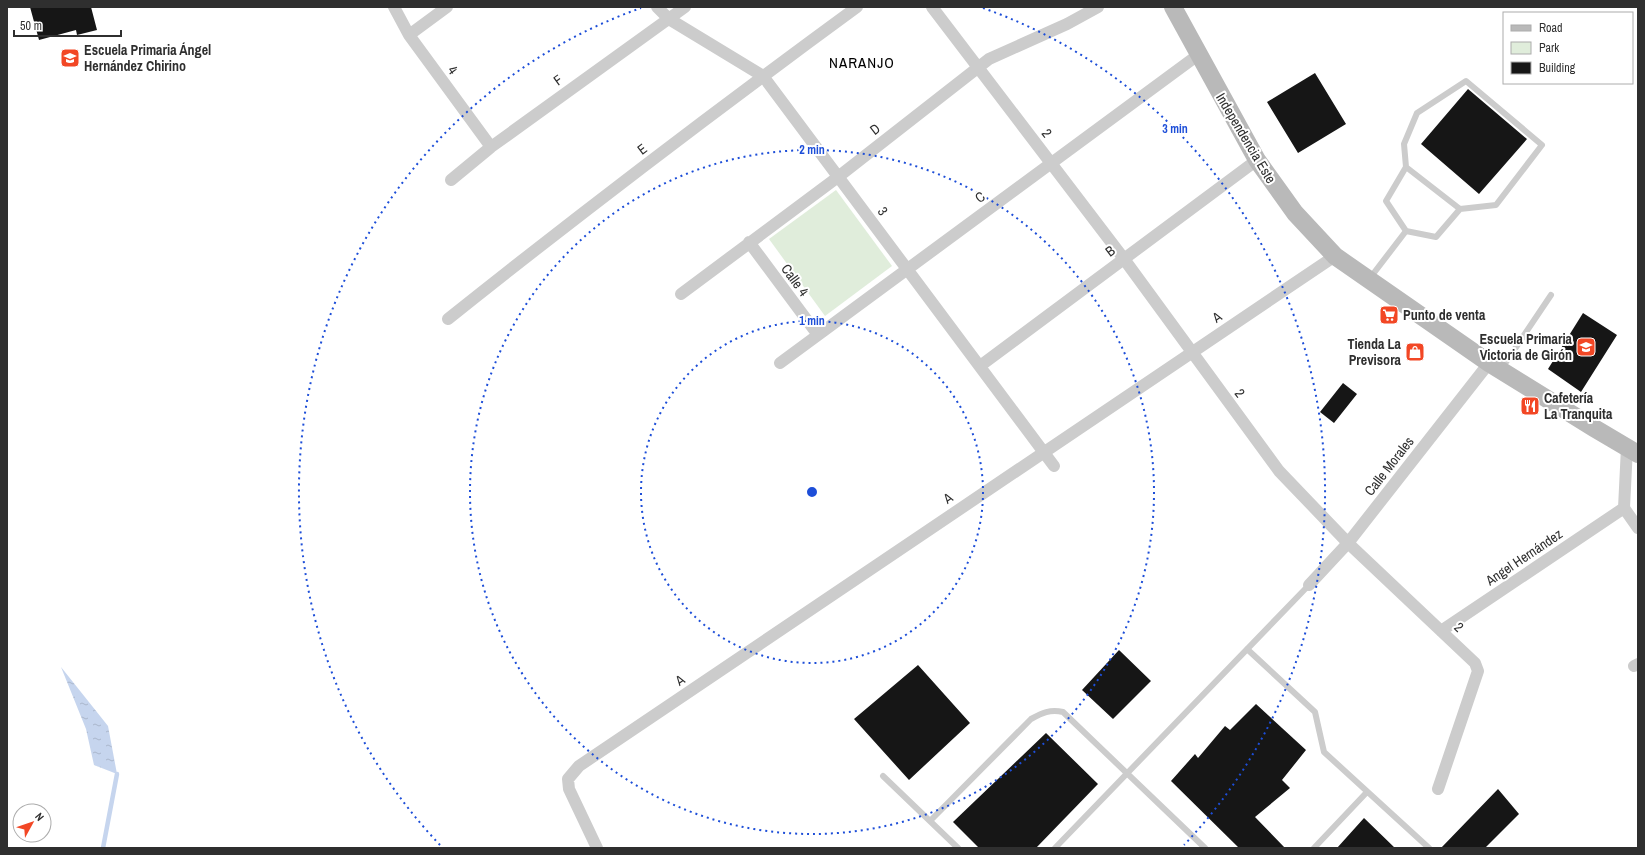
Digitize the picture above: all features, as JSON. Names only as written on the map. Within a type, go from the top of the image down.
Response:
[{"type":"main road","name":"Independencia Este","points":[[1173,7],[1257,160],[1295,213],[1335,256],[1495,366],[1632,451]]},
{"type":"street","name":"4","points":[[394,7],[409,35],[491,147]]},
{"type":"street","points":[[409,35],[446,7]]},
{"type":"street","name":"3","points":[[657,7],[669,19],[763,76],[1054,466]]},
{"type":"street","name":"F","points":[[450,180],[491,147],[685,7]]},
{"type":"street","name":"E","points":[[448,319],[557,232],[857,7]]},
{"type":"street","name":"2","points":[[932,7],[1124,259],[1279,471],[1348,543],[1475,662],[1478,671],[1438,789]]},
{"type":"street","name":"D","points":[[681,294],[838,177],[989,59],[1066,24],[1098,7]]},
{"type":"street","name":"C","points":[[780,363],[1198,55]]},
{"type":"street","name":"B","points":[[980,366],[1257,160]]},
{"type":"street","name":"Calle 4","points":[[749,242],[818,335]]},
{"type":"street","name":"A","points":[[597,848],[569,790],[568,779],[579,766],[1043,451],[1335,256]]},
{"type":"street","name":"Calle Morales","points":[[1310,585],[1348,543],[1495,366]]},
{"type":"street","points":[[1632,451],[1624,508],[1638,528]]},
{"type":"street","name":"Angel Hernández","points":[[1441,631],[1624,508]]},
{"type":"lane","points":[[1466,81],[1542,145],[1496,205],[1460,209],[1436,237],[1406,231],[1386,201],[1406,167],[1404,144],[1417,113],[1466,81]]},
{"type":"lane","points":[[1406,167],[1460,209]]},
{"type":"lane","points":[[1369,280],[1406,231]]},
{"type":"lane","points":[[1495,366],[1551,295]]},
{"type":"lane","points":[[1055,848],[1310,585]]},
{"type":"lane","points":[[1247,649],[1315,712],[1324,752],[1429,848]]},
{"type":"lane","points":[[930,821],[1031,719],[1044,711],[1054,710],[1063,712],[1205,848]]},
{"type":"lane","points":[[883,776],[958,848]]},
{"type":"lane","points":[[1314,848],[1367,792]]},
{"type":"green space","points":[[836,190],[892,266],[825,316],[769,239]]},
{"type":"water","points":[[61,667],[108,726],[117,774],[94,765],[86,729]]},
{"type":"building","points":[[30,7],[91,7],[97,30],[77,35],[76,30],[39,40]]},
{"type":"building","points":[[1315,73],[1346,124],[1298,153],[1267,102]]},
{"type":"building","points":[[1468,89],[1527,139],[1479,194],[1421,144]]},
{"type":"building","name":"Escuela Primaria Victoria de Girón","points":[[1583,313],[1617,335],[1581,392],[1548,369]]},
{"type":"building","points":[[1343,383],[1357,394],[1334,423],[1320,412]]},
{"type":"building","points":[[1119,650],[1151,681],[1113,719],[1082,690]]},
{"type":"building","points":[[918,665],[970,723],[909,780],[854,719]]},
{"type":"building","points":[[1256,704],[1306,750],[1282,780],[1290,788],[1255,817],[1285,848],[1239,848],[1171,781],[1195,754],[1198,758],[1225,726],[1230,730]]},
{"type":"building","points":[[1046,733],[1098,784],[1036,848],[979,848],[953,822]]},
{"type":"building","points":[[1498,789],[1519,814],[1485,848],[1441,848]]},
{"type":"building","points":[[1364,818],[1395,848],[1337,848]]},
{"type":"waterway","points":[[103,848],[117,774]]},
{"type":"place","name":"Escuela Primaria Ángel Hernández Chirino","points":[[70,58]]},
{"type":"place","name":"Punto de venta","points":[[1389,315]]},
{"type":"place","name":"Escuela Primaria Victoria de Girón","points":[[1586,347]]},
{"type":"place","name":"Tienda La Previsora","points":[[1415,352]]},
{"type":"place","name":"Cafetería La Tranquita","points":[[1530,406]]},
{"type":"district","name":"NARANJO","points":[[862,63]]}]
